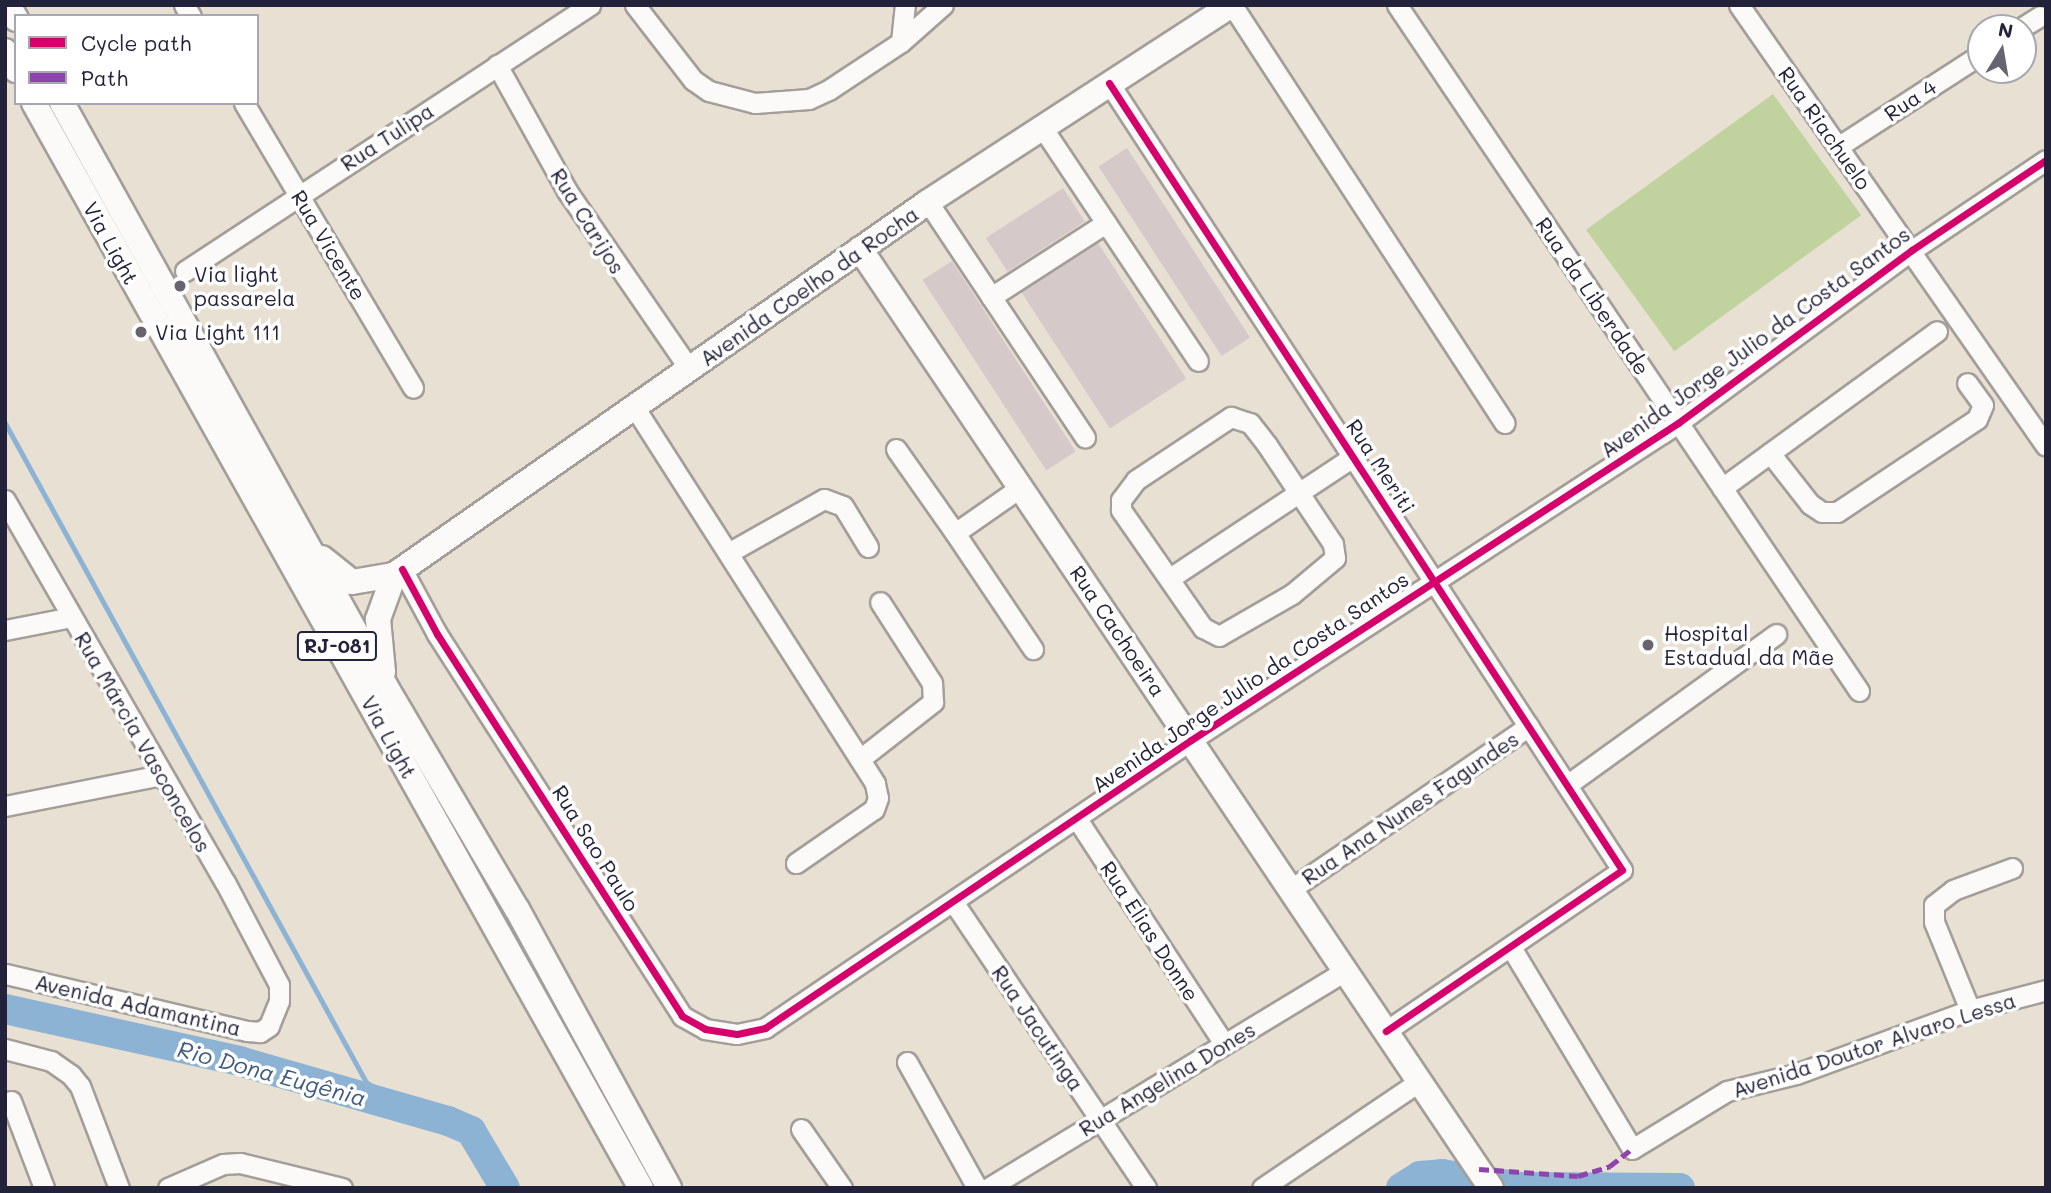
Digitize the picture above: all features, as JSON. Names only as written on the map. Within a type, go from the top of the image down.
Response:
[{"type":"main road","name":"Avenida Coelho da Rocha","points":[[298,531],[342,578],[367,583],[398,572],[928,202],[1232,5]]},
{"type":"main road","points":[[5,51],[14,67]]},
{"type":"main road","name":"Via Light","points":[[35,105],[641,1188]]},
{"type":"main road","name":"Via Light","points":[[63,105],[386,688],[517,909],[669,1188]]},
{"type":"main road","name":"Rua Cachoeira","points":[[860,249],[1487,1182]]},
{"type":"main road","points":[[386,688],[378,619],[398,572]]},
{"type":"street","name":"Rua Tulipa","points":[[185,271],[590,5]]},
{"type":"street","points":[[635,5],[693,80],[709,92],[755,103],[809,100],[901,42],[943,5]]},
{"type":"street","points":[[901,42],[905,5]]},
{"type":"street","points":[[1232,5],[1504,423]]},
{"type":"street","name":"Rua da Liberdade","points":[[1397,5],[1859,691]]},
{"type":"street","name":"Rua Riachuelo","points":[[1740,6],[2046,446]]},
{"type":"street","name":"Rua 4","points":[[1839,146],[1967,63]]},
{"type":"street","name":"Rua Carijos","points":[[497,65],[568,191],[690,370]]},
{"type":"street","name":"Rua Meriti","points":[[1109,83],[1436,580],[1622,870],[1512,949]]},
{"type":"street","name":"Rua Vicente","points":[[245,105],[413,388]]},
{"type":"street","points":[[1042,127],[1198,360]]},
{"type":"street","name":"Avenida Jorge Julio da Costa Santos","points":[[819,994],[1191,740],[1678,423],[1912,250],[2046,160]]},
{"type":"street","points":[[928,202],[1085,437]]},
{"type":"street","points":[[991,296],[1106,223]]},
{"type":"street","points":[[1722,488],[1937,331]]},
{"type":"street","points":[[1770,453],[1810,504],[1822,512],[1837,512],[1977,419],[1983,405],[1967,383]]},
{"type":"street","points":[[635,408],[875,784],[878,798],[874,809],[796,863]]},
{"type":"street","points":[[1231,418],[1250,423],[1333,544],[1335,558],[1292,594],[1228,634],[1210,635],[1170,578],[1121,510],[1121,500],[1136,480],[1218,423],[1231,418]]},
{"type":"street","points":[[895,449],[1033,649]]},
{"type":"street","points":[[1170,578],[1354,456]]},
{"type":"street","points":[[955,533],[1021,487]]},
{"type":"street","points":[[729,553],[824,499],[843,506],[868,548]]},
{"type":"street","name":"Rua Márcia Vasconcelos","points":[[5,500],[279,985]]},
{"type":"street","name":"Rua Sao Paulo","points":[[398,572],[682,1016],[705,1029],[737,1034],[765,1028],[819,994]]},
{"type":"street","points":[[860,759],[933,702],[932,683],[880,602]]},
{"type":"street","points":[[5,630],[72,617]]},
{"type":"street","points":[[1567,785],[1776,634]]},
{"type":"street","name":"Rua Ana Nunes Fagundes","points":[[1291,890],[1529,726]]},
{"type":"street","points":[[5,806],[162,775]]},
{"type":"street","name":"Rua Elias Donne","points":[[1077,818],[1224,1044]]},
{"type":"street","points":[[1970,1010],[1934,922],[1934,905],[1953,890],[2012,868]]},
{"type":"street","name":"Rua Jacutinga","points":[[954,903],[1146,1188]]},
{"type":"street","points":[[1386,1031],[1512,949]]},
{"type":"street","name":"Avenida Doutor Alvaro Lessa","points":[[1512,949],[1632,1149],[1727,1091],[1796,1074],[1970,1010],[2046,990]]},
{"type":"street","name":"Rua Angelina Dones","points":[[988,1188],[1346,970]]},
{"type":"street","name":"Avenida Adamantina","points":[[5,974],[260,1032],[275,1017],[279,985]]},
{"type":"street","points":[[5,1049],[57,1064],[80,1086],[119,1188]]},
{"type":"street","points":[[907,1062],[977,1188]]},
{"type":"street","points":[[1262,1188],[1420,1081]]},
{"type":"street","points":[[11,1101],[44,1188]]},
{"type":"street","points":[[800,1129],[842,1188]]},
{"type":"street","points":[[168,1188],[223,1164],[240,1163],[332,1186]]},
{"type":"green space","points":[[1773,94],[1861,215],[1674,351],[1586,230]]},
{"type":"building","points":[[1127,148],[1250,338],[1222,356],[1098,167]]},
{"type":"building","points":[[1063,188],[1085,222],[1008,272],[986,238]]},
{"type":"building","points":[[1098,243],[1186,379],[1110,428],[1022,293]]},
{"type":"building","points":[[952,261],[1076,451],[1046,470],[923,280]]},
{"type":"waterway","points":[[5,423],[366,1082],[399,1104]]},
{"type":"waterway","name":"Rio Dona Eugênia","points":[[5,1009],[239,1061],[448,1121],[471,1131],[505,1188]]},
{"type":"waterway","name":"Rio Dona Eugênia","points":[[1401,1188],[1420,1176],[1442,1174],[1521,1187],[1680,1188]]},
{"type":"marked path","points":[[1479,1169],[1578,1176],[1610,1166],[1632,1149]]},
{"type":"cycle path","points":[[1109,83],[1622,870],[1386,1031]]},
{"type":"cycle path","points":[[402,569],[437,634],[682,1016],[705,1029],[737,1034],[765,1028],[1191,740],[1678,423],[1912,250],[2046,160]]},
{"type":"place","name":"Via light passarela","points":[[180,286]]},
{"type":"place","name":"Via Light 111","points":[[141,332]]},
{"type":"place","name":"Hospital Estadual da Mãe","points":[[1648,645]]}]
